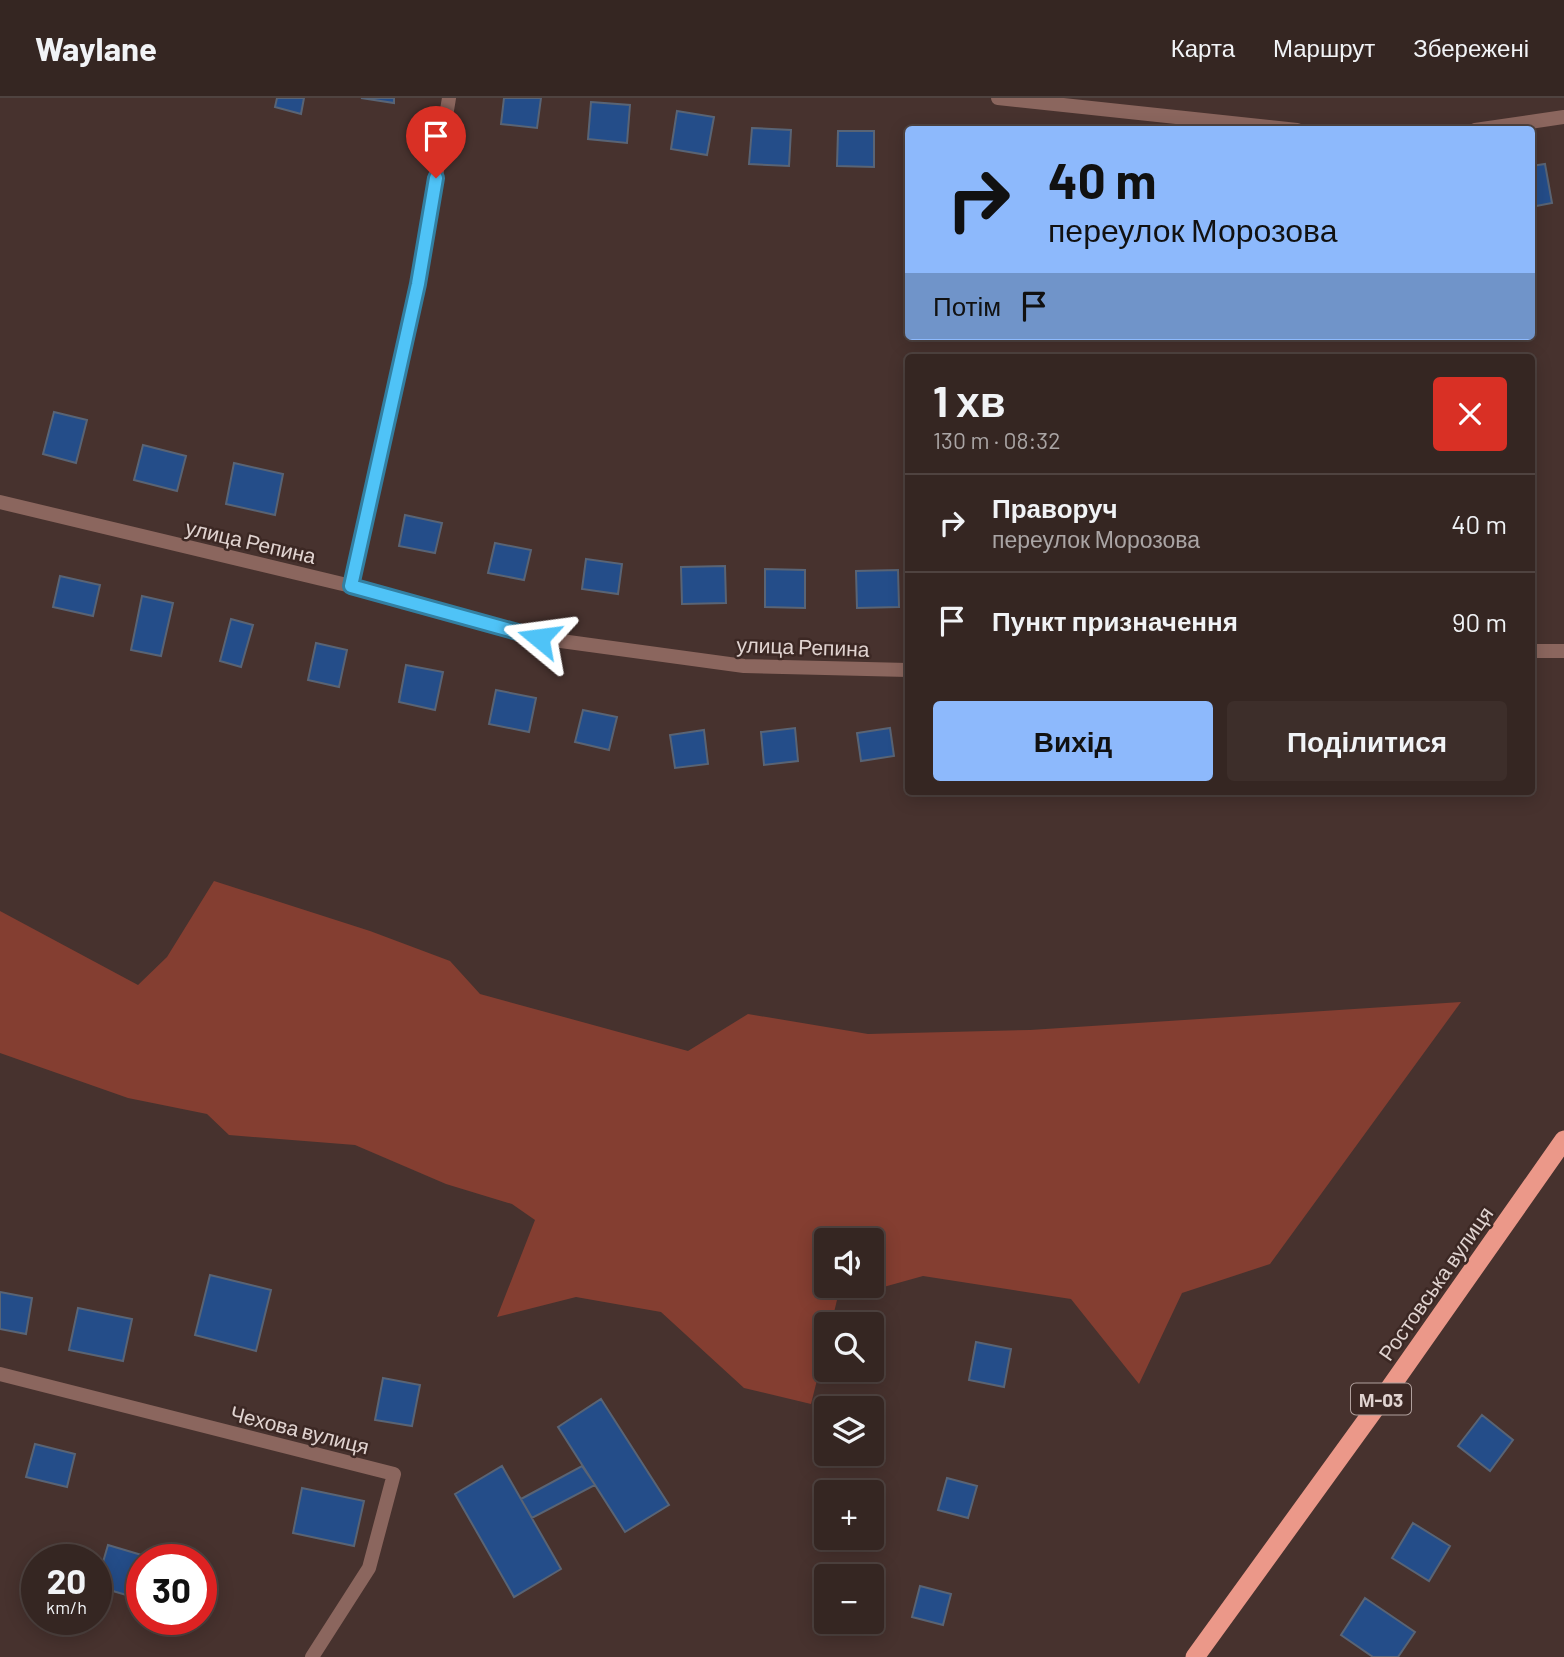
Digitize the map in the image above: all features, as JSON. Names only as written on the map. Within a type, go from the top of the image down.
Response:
[{"type":"highway","name":"Ростовська вулиця","points":[[1195,1657],[1387,1392],[1564,1140]]},
{"type":"street","points":[[351,586],[418,284],[449,98]]},
{"type":"street","points":[[998,98],[1260,126]]},
{"type":"street","points":[[1502,126],[1564,117]]},
{"type":"street","name":"улица Репина","points":[[0,502],[351,586],[539,638],[744,666],[905,670]]},
{"type":"street","points":[[1535,651],[1564,651]]},
{"type":"street","name":"Чехова вулиця","points":[[0,1374],[394,1474],[369,1568],[312,1657]]},
{"type":"shaded area","points":[[214,881],[370,931],[450,961],[480,994],[688,1051],[748,1014],[868,1034],[1030,1030],[1461,1002],[1270,1264],[1182,1293],[1139,1384],[1071,1299],[923,1276],[884,1287],[884,1228],[814,1228],[814,1298],[844,1298],[837,1300],[834,1312],[814,1312],[814,1382],[816,1382],[811,1404],[744,1388],[661,1312],[576,1297],[497,1317],[535,1220],[512,1204],[446,1184],[355,1145],[229,1135],[207,1114],[128,1098],[0,1053],[0,911],[138,985],[167,957]]},
{"type":"building","points":[[277,98],[304,98],[301,114],[275,107]]},
{"type":"building","points":[[361,98],[394,98],[394,103]]},
{"type":"building","points":[[504,98],[541,98],[537,128],[501,124]]},
{"type":"building","points":[[591,102],[630,105],[627,143],[588,139]]},
{"type":"building","points":[[677,111],[714,117],[707,155],[671,149]]},
{"type":"building","points":[[752,128],[791,130],[789,166],[749,164]]},
{"type":"building","points":[[838,131],[874,131],[874,167],[837,166]]},
{"type":"building","points":[[1545,164],[1552,203],[1535,206],[1535,165]]},
{"type":"building","points":[[54,412],[87,420],[76,463],[43,454]]},
{"type":"building","points":[[143,445],[186,456],[177,491],[134,480]]},
{"type":"building","points":[[234,463],[283,474],[275,515],[226,504]]},
{"type":"building","points":[[405,515],[442,523],[435,553],[399,546]]},
{"type":"building","points":[[495,543],[531,550],[524,580],[488,573]]},
{"type":"building","points":[[586,559],[622,564],[618,594],[582,589]]},
{"type":"building","points":[[725,566],[726,603],[682,604],[681,567]]},
{"type":"building","points":[[765,569],[805,570],[805,608],[765,607]]},
{"type":"building","points":[[898,570],[899,607],[857,608],[856,571]]},
{"type":"building","points":[[60,576],[100,585],[93,616],[53,607]]},
{"type":"building","points":[[142,596],[173,603],[161,656],[131,650]]},
{"type":"building","points":[[231,619],[253,625],[241,667],[220,661]]},
{"type":"building","points":[[316,643],[347,650],[339,687],[308,680]]},
{"type":"building","points":[[406,665],[443,672],[435,710],[399,702]]},
{"type":"building","points":[[496,690],[536,698],[529,732],[489,724]]},
{"type":"building","points":[[583,710],[617,717],[609,750],[575,742]]},
{"type":"building","points":[[795,728],[798,761],[764,765],[761,732]]},
{"type":"building","points":[[890,728],[894,756],[861,761],[857,733]]},
{"type":"building","points":[[704,730],[708,764],[675,768],[670,735]]},
{"type":"building","points":[[210,1275],[271,1290],[256,1351],[195,1335]]},
{"type":"building","points":[[0,1292],[32,1298],[26,1334],[0,1329]]},
{"type":"building","points":[[78,1308],[132,1319],[123,1361],[69,1350]]},
{"type":"building","points":[[976,1342],[1011,1349],[1004,1387],[969,1380]]},
{"type":"building","points":[[383,1378],[420,1385],[412,1426],[375,1420]]},
{"type":"building","points":[[601,1399],[669,1505],[625,1532],[558,1427]]},
{"type":"building","points":[[1482,1415],[1513,1440],[1490,1471],[1458,1446]]},
{"type":"building","points":[[35,1444],[75,1454],[67,1487],[26,1477]]},
{"type":"building","points":[[502,1466],[561,1569],[514,1597],[455,1494]]},
{"type":"building","points":[[582,1466],[595,1485],[532,1518],[521,1499]]},
{"type":"building","points":[[947,1478],[977,1486],[968,1518],[938,1510]]},
{"type":"building","points":[[302,1488],[364,1501],[354,1546],[293,1533]]},
{"type":"building","points":[[1413,1523],[1450,1546],[1429,1581],[1392,1558]]},
{"type":"building","points":[[112,1546],[126,1550],[126,1595],[112,1591]]},
{"type":"building","points":[[920,1586],[951,1594],[943,1625],[912,1617]]},
{"type":"building","points":[[1365,1598],[1415,1632],[1398,1657],[1373,1657],[1341,1635]]},
{"type":"route","points":[[436,178],[418,284],[351,586],[539,638]]}]
